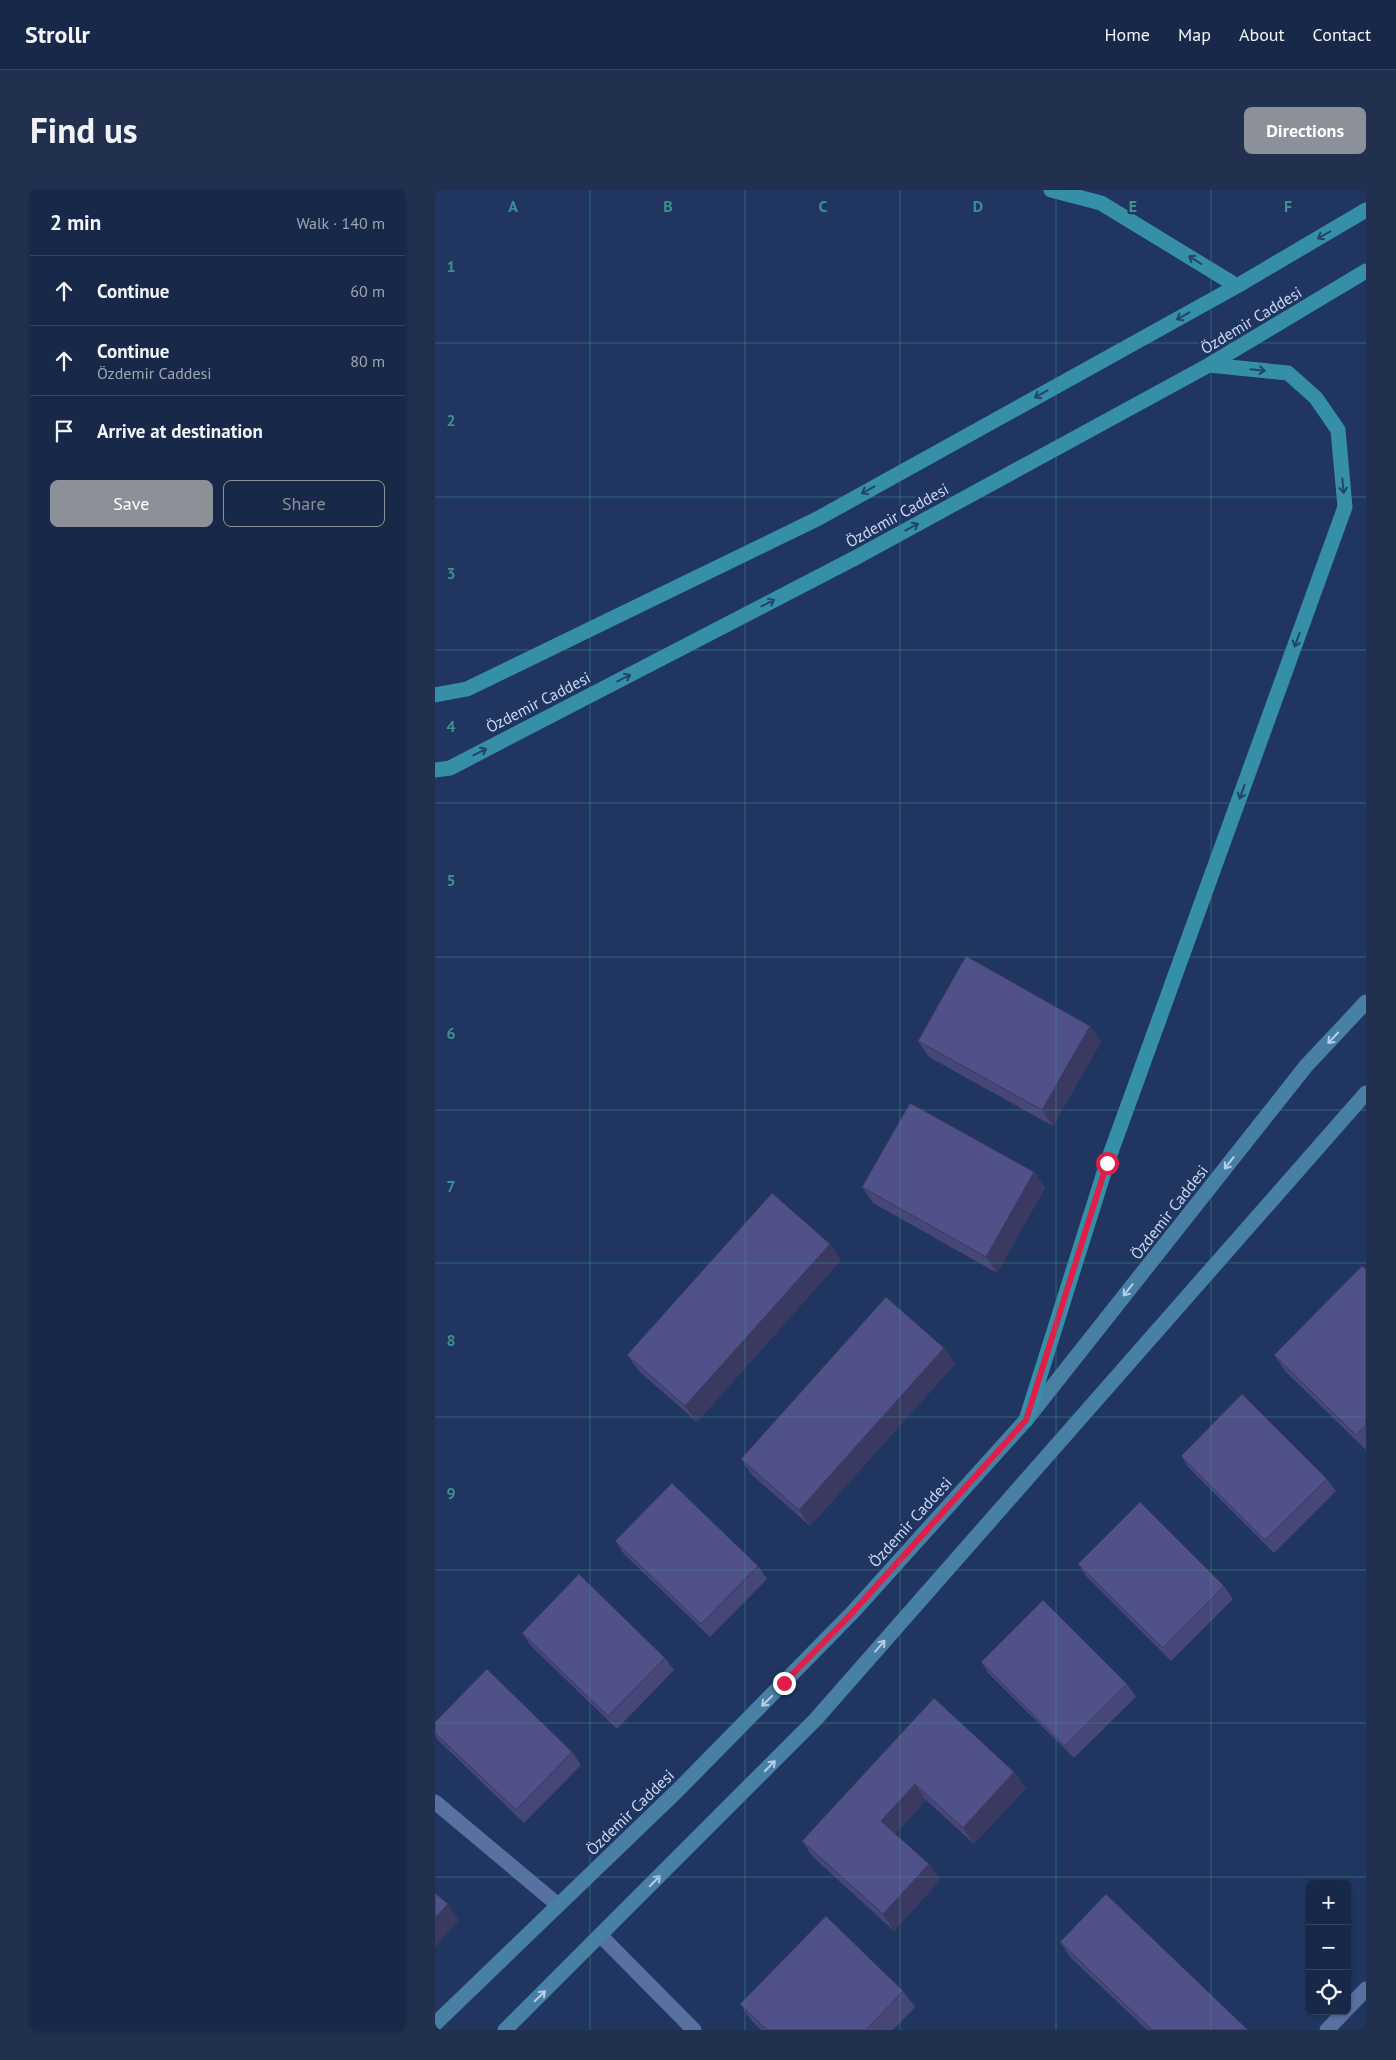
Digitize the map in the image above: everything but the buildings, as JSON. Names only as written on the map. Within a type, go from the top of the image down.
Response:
[{"type":"main road","points":[[1051,190],[1101,203],[1237,286]]},
{"type":"main road","points":[[435,695],[467,689],[817,519],[1237,286],[1366,210]]},
{"type":"main road","name":"Özdemir Caddesi","points":[[435,770],[450,768],[855,558],[1209,365],[1366,271]]},
{"type":"main road","points":[[1026,1420],[1107,1163],[1345,507],[1338,430],[1316,398],[1288,373],[1209,365]]},
{"type":"main road","name":"Özdemir Caddesi","points":[[435,2024],[678,1790],[852,1613],[1026,1420],[1306,1066],[1366,1002]]},
{"type":"main road","points":[[505,2030],[816,1719],[1366,1093]]},
{"type":"street","points":[[435,1802],[558,1905]]},
{"type":"street","points":[[601,1936],[694,2030]]},
{"type":"street","points":[[1351,2005],[1366,1989]]},
{"type":"street","points":[[1327,2030],[1341,2015]]},
{"type":"route","points":[[784,1683],[852,1613],[1026,1420],[1107,1163]]}]
